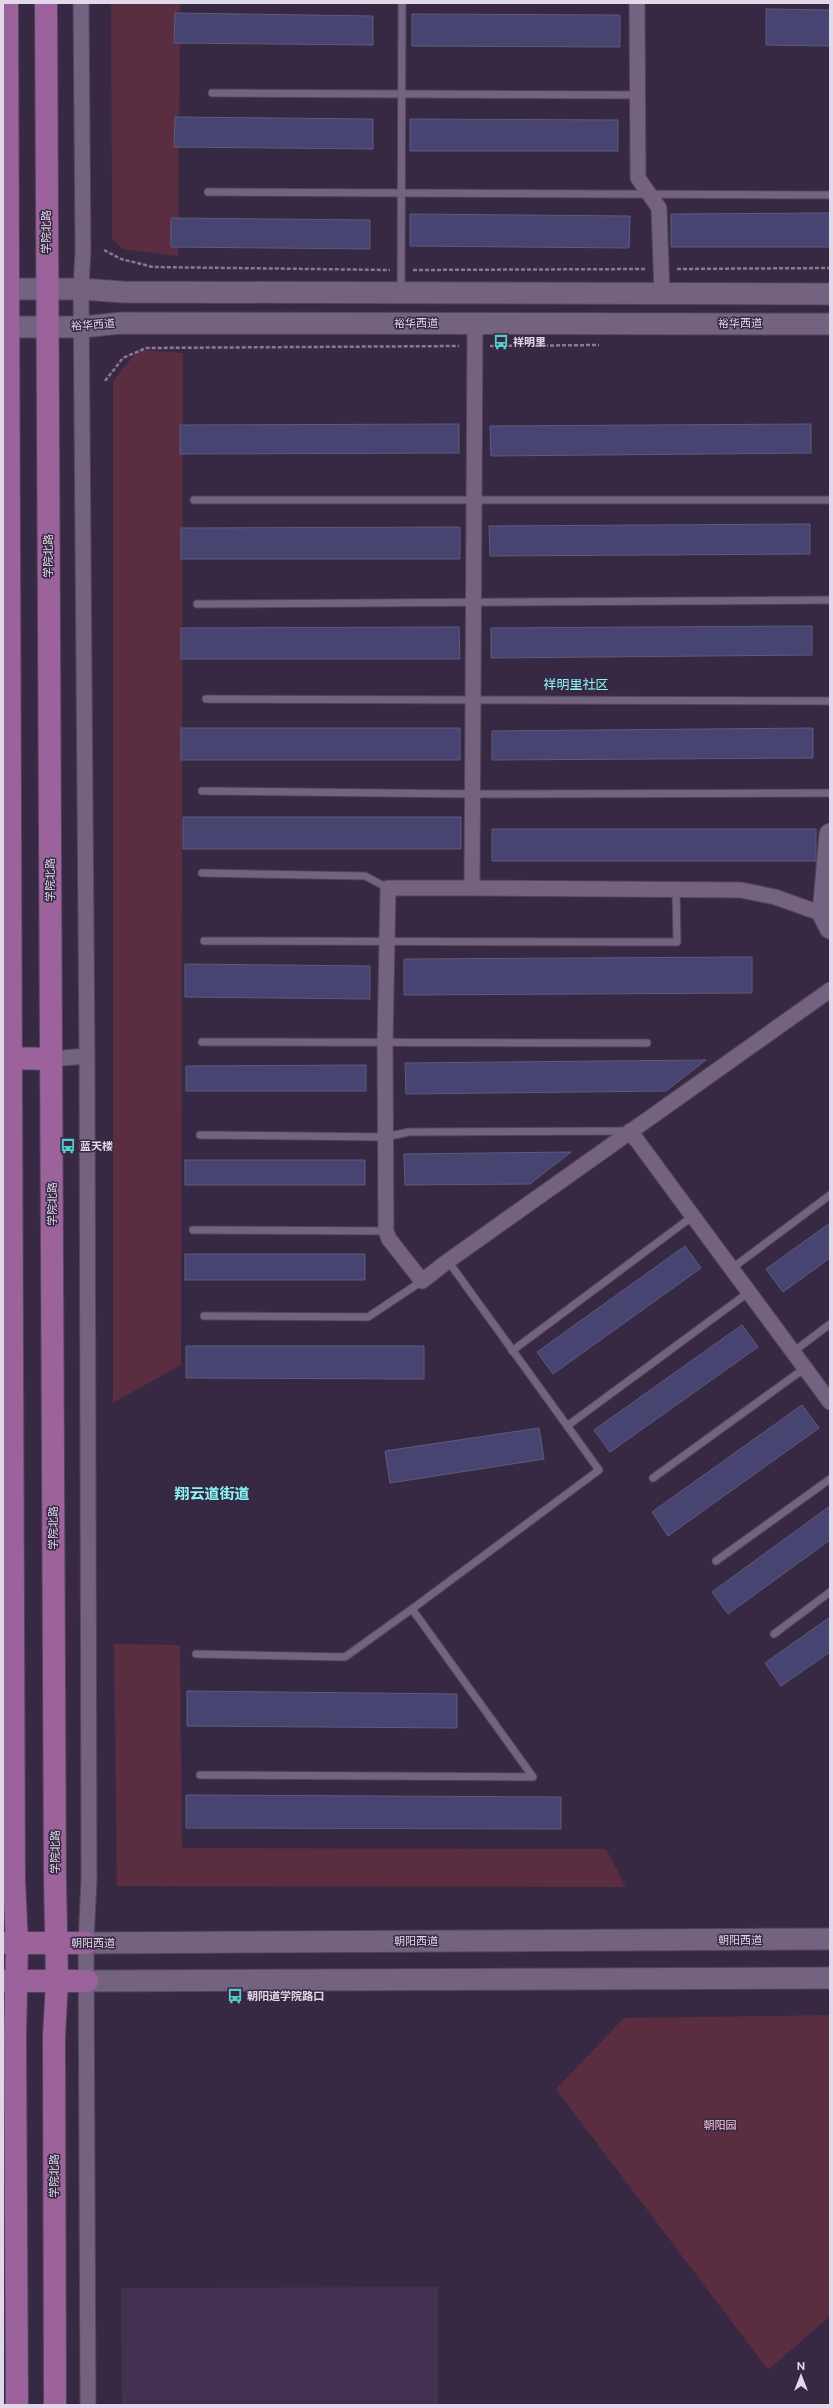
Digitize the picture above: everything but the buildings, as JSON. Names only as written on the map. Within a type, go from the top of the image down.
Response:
[{"type":"main road","points":[[7,3],[5,289],[7,1384],[8,1647],[14,1880],[9,1981],[7,2275],[17,2405]]},
{"type":"main road","name":"学院北路","points":[[46,3],[56,1943],[58,1980],[54,2037],[55,2405]]},
{"type":"main road","points":[[5,289],[81,289],[122,292],[401,294],[830,294]]},
{"type":"main road","points":[[662,293],[662,322]]},
{"type":"main road","name":"裕华西道","points":[[5,327],[82,327],[121,323],[662,322],[830,324]]},
{"type":"main road","points":[[826,921],[830,834]]},
{"type":"main road","points":[[6,1058],[51,1059]]},
{"type":"main road","name":"朝阳西道","points":[[10,1943],[830,1939]]},
{"type":"main road","points":[[9,1981],[830,1978]]},
{"type":"street","points":[[81,3],[83,250],[81,289],[87,1056],[89,1879],[86,1943],[88,2405]]},
{"type":"street","points":[[637,3],[638,178],[659,208],[662,293]]},
{"type":"street","points":[[472,888],[475,323]]},
{"type":"street","points":[[826,921],[775,897],[741,890],[388,888],[386,941],[385,1138],[386,1231],[389,1239],[422,1281],[630,1131],[830,990]]},
{"type":"street","points":[[51,1059],[87,1056]]},
{"type":"street","points":[[630,1131],[830,1402]]},
{"type":"lane","points":[[401,294],[402,3]]},
{"type":"lane","points":[[212,93],[638,94]]},
{"type":"lane","points":[[208,192],[830,195]]},
{"type":"lane","points":[[194,500],[830,500]]},
{"type":"lane","points":[[197,604],[830,600]]},
{"type":"lane","points":[[206,699],[830,702]]},
{"type":"lane","points":[[202,791],[473,794],[830,793]]},
{"type":"lane","points":[[202,873],[365,876],[388,888]]},
{"type":"lane","points":[[204,941],[677,942],[676,890]]},
{"type":"lane","points":[[202,1042],[648,1043]]},
{"type":"lane","points":[[200,1135],[385,1138],[409,1132],[630,1131]]},
{"type":"lane","points":[[732,1269],[830,1195]]},
{"type":"lane","points":[[512,1350],[693,1216]]},
{"type":"lane","points":[[194,1230],[386,1231]]},
{"type":"lane","points":[[196,1654],[345,1657],[599,1470],[448,1261]]},
{"type":"lane","points":[[204,1316],[368,1317],[422,1281]]},
{"type":"lane","points":[[567,1426],[749,1292]]},
{"type":"lane","points":[[793,1352],[830,1324]]},
{"type":"lane","points":[[653,1478],[805,1368]]},
{"type":"lane","points":[[716,1561],[830,1479]]},
{"type":"lane","points":[[774,1634],[830,1592]]},
{"type":"lane","points":[[200,1775],[533,1777],[412,1609]]},
{"type":"path","points":[[104,250],[121,259],[153,267],[400,270],[830,268]]},
{"type":"shaded area","points":[[438,2287],[438,2405],[122,2405],[121,2288]]},
{"type":"green space","points":[[111,3],[180,3],[178,256],[122,249],[112,238]]},
{"type":"green space","points":[[138,350],[183,353],[181,1365],[113,1403],[113,381]]},
{"type":"green space","points":[[114,1644],[180,1645],[182,1848],[606,1849],[626,1887],[117,1886]]},
{"type":"green space","name":"朝阳园","points":[[830,2015],[830,2316],[768,2370],[556,2089],[624,2018]]},
{"type":"place","name":"祥明里","points":[[501,342]]},
{"type":"place","name":"蓝天楼","points":[[68,1146]]},
{"type":"place","name":"朝阳道学院路口","points":[[235,1996]]},
{"type":"district","name":"祥明里社区","points":[[576,684]]},
{"type":"district","name":"翔云道街道","points":[[212,1494]]}]
